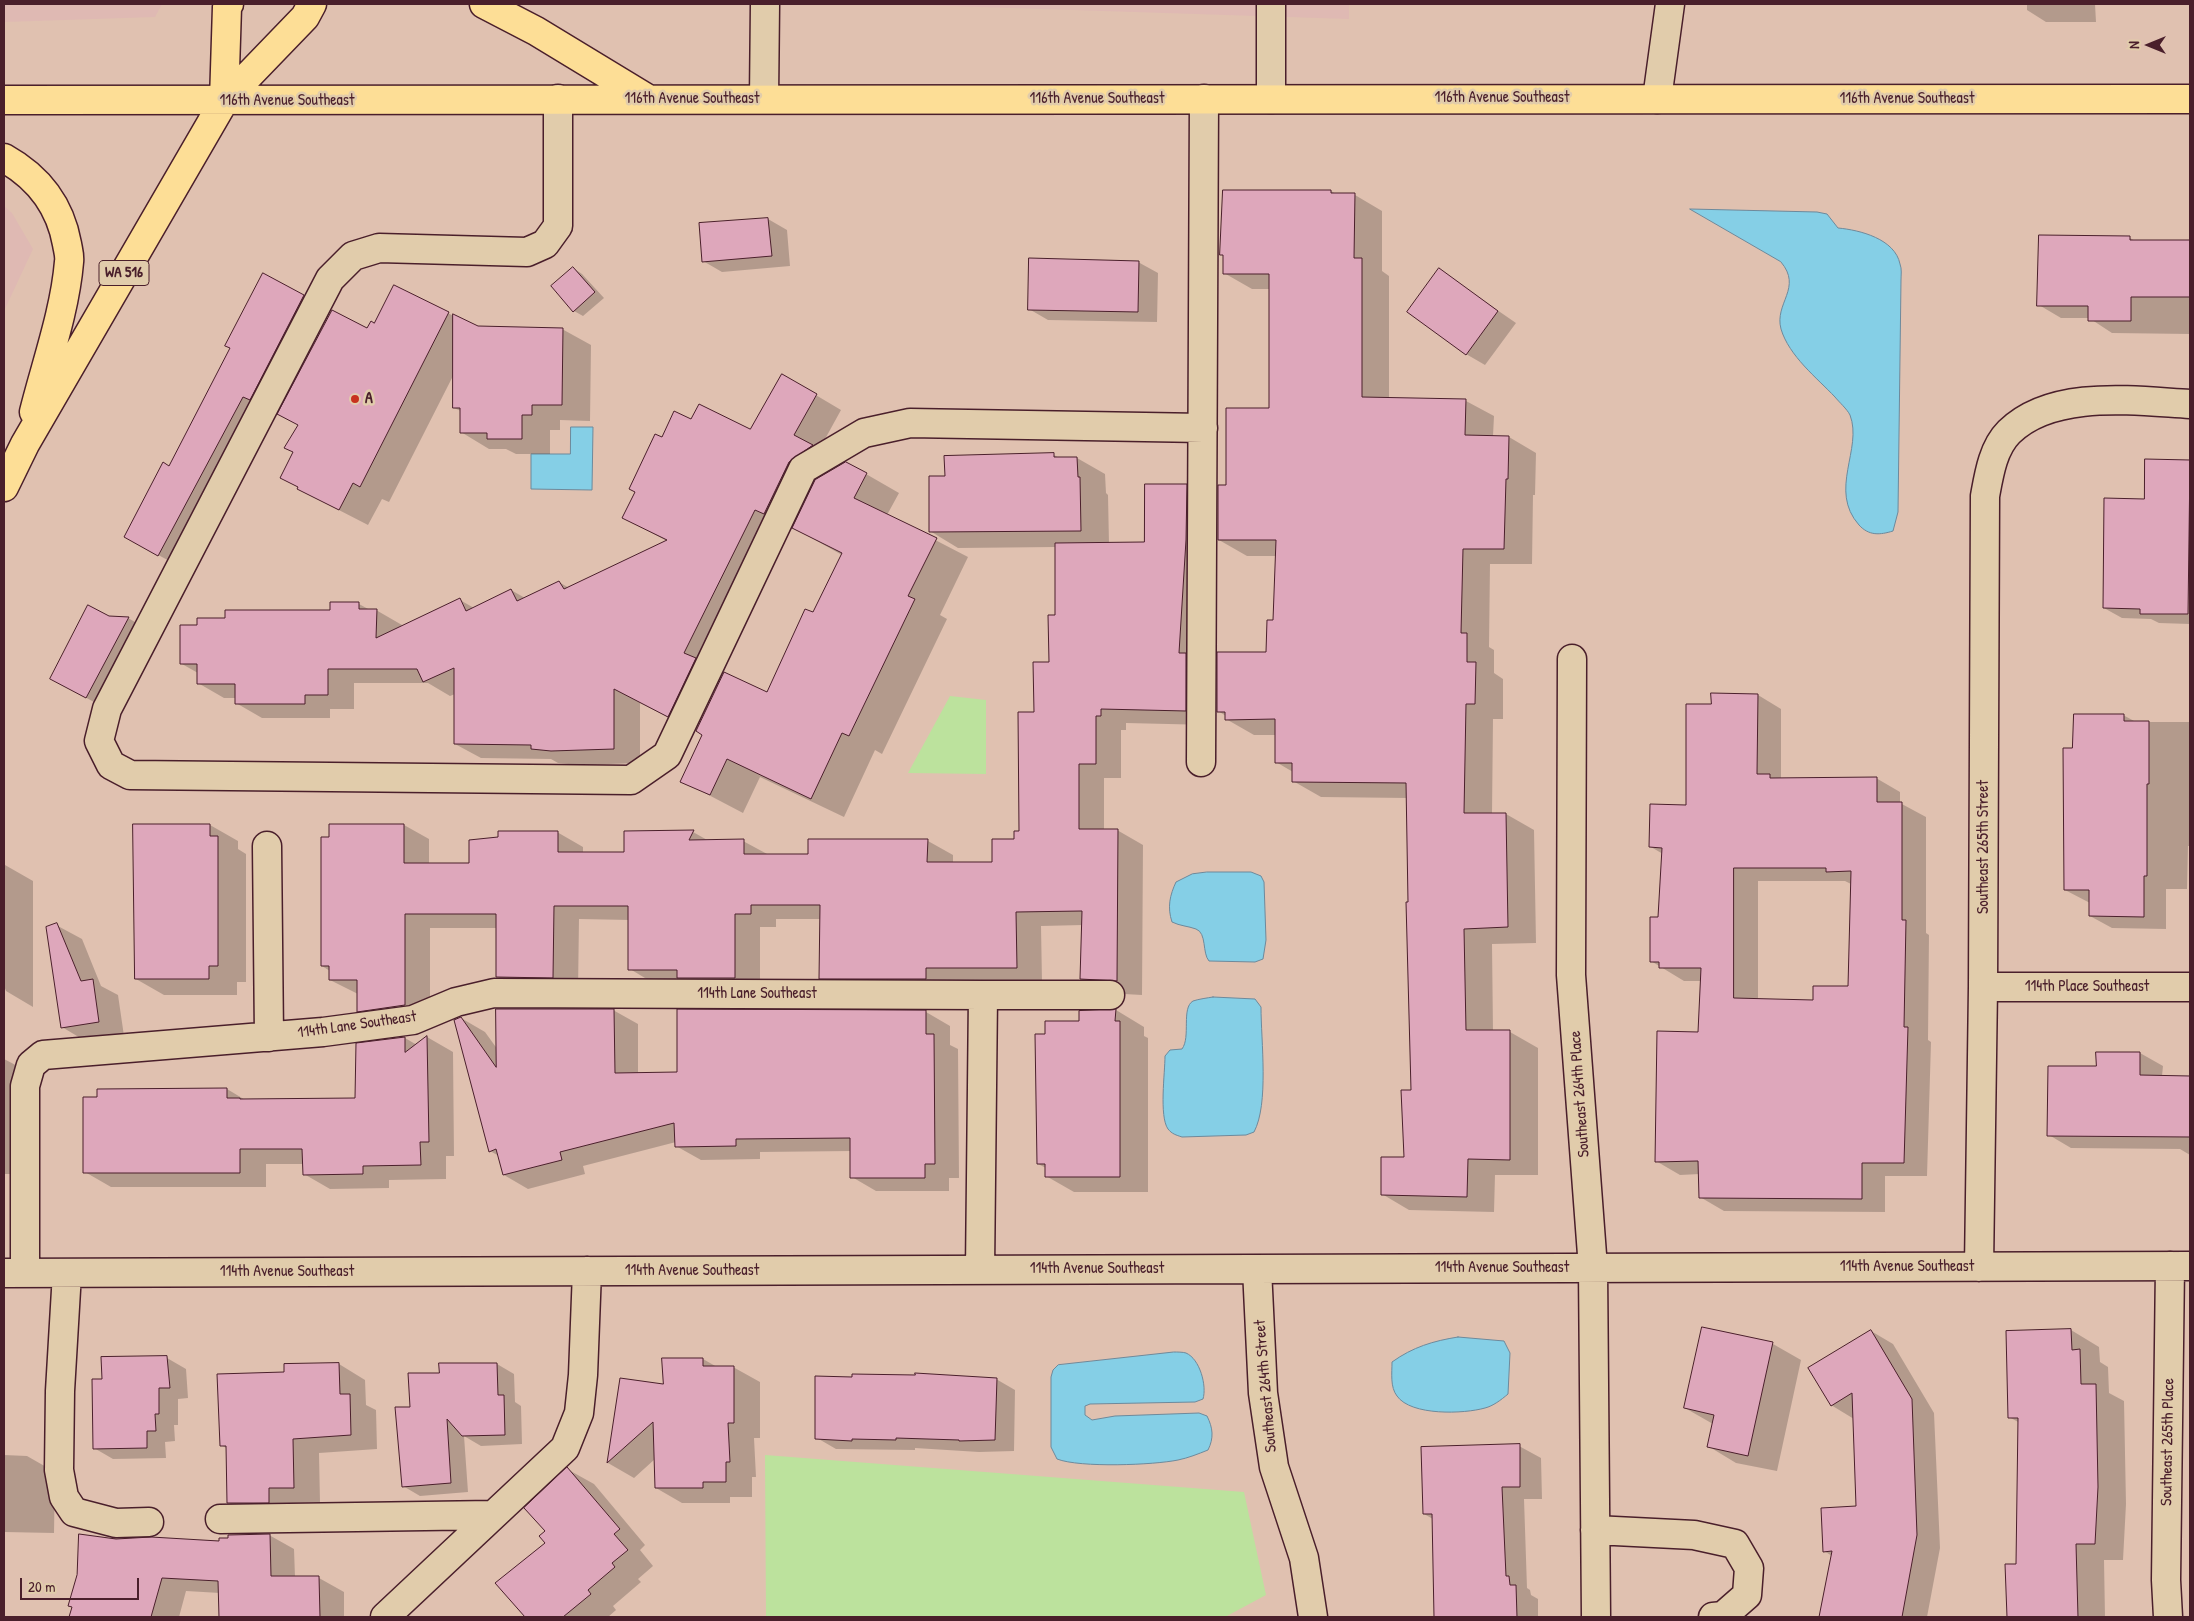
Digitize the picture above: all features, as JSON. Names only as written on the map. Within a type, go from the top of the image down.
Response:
[{"type":"main road","name":"WA 516","points":[[224,101],[227,7],[229,4]]},
{"type":"main road","name":"WA 516","points":[[4,487],[26,444],[224,101],[305,17],[312,4]]},
{"type":"main road","points":[[484,4],[536,31],[648,98]]},
{"type":"main road","name":"116th Avenue Southeast","points":[[4,100],[2190,98]]},
{"type":"main road","points":[[4,158],[24,169],[47,193],[64,226],[70,261],[26,444]]},
{"type":"street","points":[[764,98],[765,4]]},
{"type":"street","points":[[1271,4],[1271,98]]},
{"type":"street","points":[[1657,98],[1670,4]]},
{"type":"street","points":[[558,98],[558,226],[545,244],[527,252],[378,248],[353,256],[330,279],[107,710],[99,741],[111,765],[130,775],[631,780],[667,755],[804,469],[864,433],[910,424],[1203,428]]},
{"type":"street","points":[[1201,762],[1204,98]]},
{"type":"street","name":"Southeast 265th Street","points":[[1979,1267],[1983,987],[1985,496],[1992,461],[2008,432],[2031,416],[2066,404],[2108,400],[2190,404]]},
{"type":"street","name":"Southeast 264th Place","points":[[1572,659],[1571,975],[1593,1268],[1596,1617]]},
{"type":"street","points":[[267,846],[268,1037]]},
{"type":"street","name":"114th Place Southeast","points":[[1983,987],[2190,987]]},
{"type":"street","name":"114th Lane Southeast","points":[[14,1273],[25,1086],[31,1065],[43,1055],[323,1032],[413,1020],[456,1002],[494,993],[1110,995]]},
{"type":"street","points":[[980,1270],[983,996]]},
{"type":"street","name":"114th Avenue Southeast","points":[[14,1273],[2180,1266]]},
{"type":"street","name":"Southeast 265th Place","points":[[2168,1617],[2166,1580],[2180,1266]]},
{"type":"street","name":"Southeast 264th Street","points":[[1257,1269],[1263,1393],[1274,1467],[1304,1558],[1313,1617]]},
{"type":"street","points":[[385,1617],[565,1448],[580,1413],[584,1375],[587,1271]]},
{"type":"street","points":[[67,1273],[60,1391],[59,1470],[64,1497],[74,1512],[116,1523],[149,1522]]},
{"type":"street","points":[[220,1519],[493,1515]]},
{"type":"street","points":[[1595,1530],[1694,1535],[1735,1544],[1749,1568],[1747,1595],[1722,1616],[1713,1617]]},
{"type":"shaded area","points":[[4,4],[162,4],[155,17],[4,22]]},
{"type":"shaded area","points":[[888,4],[1349,4],[1349,19]]},
{"type":"shaded area","points":[[4,206],[12,213],[33,249],[4,311]]},
{"type":"green space","points":[[950,696],[986,700],[986,774],[908,773]]},
{"type":"green space","points":[[765,1455],[1244,1492],[1266,1595],[1225,1617],[766,1617]]},
{"type":"water","points":[[1690,209],[1817,212],[1827,214],[1838,228],[1875,237],[1884,242],[1897,255],[1901,266],[1898,512],[1893,531],[1879,534],[1871,533],[1859,525],[1850,512],[1846,498],[1846,484],[1853,442],[1853,428],[1850,415],[1797,357],[1785,339],[1780,320],[1789,288],[1787,271],[1781,262]]},
{"type":"water","points":[[571,427],[593,427],[592,490],[531,489],[531,454],[570,454]]},
{"type":"water","points":[[1251,872],[1261,876],[1264,882],[1266,940],[1263,959],[1255,962],[1209,961],[1202,935],[1199,931],[1172,922],[1170,901],[1176,882],[1192,874]]},
{"type":"water","points":[[1213,997],[1255,999],[1261,1007],[1263,1089],[1259,1120],[1254,1132],[1246,1135],[1182,1137],[1171,1132],[1165,1123],[1163,1094],[1165,1056],[1170,1050],[1182,1049],[1185,1044],[1189,1005],[1193,1001]]},
{"type":"water","points":[[1458,1337],[1504,1341],[1510,1353],[1508,1394],[1488,1407],[1476,1410],[1438,1412],[1404,1403],[1397,1396],[1393,1388],[1392,1362],[1424,1345]]},
{"type":"water","points":[[1182,1352],[1191,1356],[1199,1367],[1204,1387],[1203,1399],[1195,1402],[1090,1404],[1085,1406],[1085,1415],[1092,1420],[1115,1416],[1199,1413],[1207,1416],[1211,1425],[1212,1437],[1208,1450],[1178,1460],[1135,1464],[1082,1464],[1057,1459],[1051,1447],[1051,1377],[1053,1370],[1058,1365]]},
{"type":"building","points":[[1223,190],[1331,190],[1331,193],[1355,193],[1354,258],[1362,258],[1362,397],[1466,399],[1465,435],[1509,436],[1504,549],[1463,549],[1461,633],[1467,633],[1467,662],[1476,662],[1475,704],[1466,704],[1464,813],[1506,813],[1508,927],[1464,929],[1466,1030],[1510,1030],[1510,1160],[1468,1159],[1467,1197],[1381,1195],[1381,1157],[1404,1157],[1401,1090],[1411,1090],[1406,902],[1408,902],[1406,783],[1292,782],[1292,763],[1275,763],[1275,719],[1225,720],[1225,712],[1217,712],[1217,652],[1266,652],[1267,620],[1273,620],[1276,540],[1218,540],[1218,485],[1226,485],[1226,408],[1269,408],[1269,274],[1223,274],[1223,255],[1220,255]]},
{"type":"building","points":[[768,218],[772,256],[702,262],[699,223]]},
{"type":"building","points":[[2039,235],[2130,236],[2130,240],[2190,240],[2190,297],[2131,297],[2131,321],[2088,321],[2088,306],[2037,306]]},
{"type":"building","points":[[1029,258],[1139,261],[1138,312],[1028,310]]},
{"type":"building","points":[[573,267],[595,292],[573,312],[551,286]]},
{"type":"building","points":[[1439,268],[1498,311],[1466,355],[1407,312]]},
{"type":"building","points":[[263,273],[304,295],[250,400],[243,397],[158,556],[124,537],[163,462],[169,466],[230,348],[225,346]]},
{"type":"building","name":"A","points":[[394,285],[449,312],[360,487],[353,483],[339,510],[297,489],[298,487],[280,478],[293,452],[284,448],[298,425],[277,414],[332,310],[367,328],[371,321],[374,323]]},
{"type":"building","points":[[453,314],[478,326],[563,328],[562,405],[532,405],[532,415],[522,415],[522,439],[487,439],[487,433],[460,433],[460,408],[453,408]]},
{"type":"building","points":[[782,374],[817,394],[794,435],[813,445],[789,462],[764,514],[755,510],[684,653],[696,658],[668,717],[614,689],[614,749],[551,751],[531,749],[531,745],[454,744],[454,668],[423,682],[417,669],[328,669],[328,695],[305,695],[305,704],[235,704],[235,684],[197,684],[197,664],[180,664],[180,625],[197,625],[197,618],[225,618],[225,610],[330,610],[330,602],[359,602],[359,609],[377,609],[376,638],[460,598],[466,611],[511,589],[517,601],[559,581],[564,589],[667,540],[622,518],[635,492],[629,489],[655,434],[662,437],[674,411],[691,419],[699,404],[750,429]]},
{"type":"building","points":[[1054,453],[1054,457],[1077,457],[1078,477],[1080,477],[1081,531],[929,532],[929,476],[945,476],[944,456]]},
{"type":"building","points":[[2145,459],[2190,460],[2188,614],[2140,614],[2140,609],[2103,608],[2104,498],[2144,499]]},
{"type":"building","points":[[846,462],[867,473],[854,498],[937,538],[908,596],[915,599],[849,736],[842,733],[811,799],[727,759],[710,795],[680,782],[702,735],[696,731],[724,672],[767,692],[805,609],[813,612],[842,553],[792,528],[815,480]]},
{"type":"building","points":[[1145,484],[1187,484],[1186,540],[1179,653],[1186,653],[1186,711],[1101,709],[1101,716],[1096,716],[1096,764],[1079,764],[1079,829],[1118,829],[1117,981],[1080,979],[1082,911],[1016,912],[1017,968],[926,968],[926,979],[819,979],[820,905],[751,905],[751,914],[735,914],[735,978],[677,978],[677,970],[628,970],[628,906],[554,906],[553,978],[496,977],[496,914],[405,914],[405,1005],[357,1012],[357,980],[329,980],[329,966],[321,966],[321,837],[329,837],[329,824],[404,824],[404,863],[469,863],[469,840],[498,837],[498,831],[558,831],[558,852],[624,852],[624,831],[694,830],[689,840],[744,839],[744,854],[808,854],[808,839],[928,839],[927,862],[992,862],[992,839],[1014,839],[1014,831],[1019,831],[1018,712],[1034,712],[1033,662],[1049,662],[1048,615],[1055,615],[1055,543],[1144,542]]},
{"type":"building","points":[[88,605],[109,616],[129,617],[86,698],[50,679]]},
{"type":"building","points":[[1711,693],[1758,694],[1757,774],[1770,774],[1770,778],[1877,777],[1877,802],[1902,802],[1902,920],[1906,920],[1904,1027],[1908,1027],[1904,1163],[1862,1163],[1862,1199],[1699,1198],[1698,1161],[1655,1162],[1657,1031],[1698,1032],[1701,968],[1659,968],[1659,962],[1650,962],[1650,917],[1658,917],[1662,848],[1649,847],[1650,804],[1686,805],[1686,704],[1711,704]],"holes":[[[1734,868],[1826,868],[1826,872],[1851,871],[1848,986],[1813,986],[1813,1000],[1734,998]]]},
{"type":"building","points":[[2074,714],[2124,714],[2124,721],[2149,721],[2147,876],[2144,876],[2144,917],[2089,916],[2089,890],[2064,890],[2063,748],[2072,748]]},
{"type":"building","points":[[133,824],[210,824],[210,836],[218,836],[218,966],[209,966],[209,979],[135,979]]},
{"type":"building","points":[[57,923],[81,981],[93,979],[99,1022],[61,1028],[46,927]]},
{"type":"building","points":[[496,1009],[614,1009],[615,1073],[677,1072],[677,1009],[926,1010],[926,1034],[934,1034],[935,1164],[925,1164],[925,1178],[850,1178],[850,1138],[736,1139],[736,1146],[675,1147],[674,1123],[560,1152],[562,1160],[503,1175],[496,1149],[489,1152],[454,1020],[461,1017],[496,1067]]},
{"type":"building","points":[[1116,1009],[1115,1021],[1120,1021],[1120,1177],[1045,1177],[1045,1164],[1037,1164],[1035,1034],[1045,1034],[1045,1021],[1079,1021],[1079,1011]]},
{"type":"building","points":[[427,1036],[429,1142],[420,1142],[421,1165],[363,1166],[363,1174],[303,1175],[302,1149],[240,1149],[240,1173],[83,1173],[83,1097],[97,1097],[97,1089],[227,1088],[227,1098],[355,1098],[356,1043],[405,1037],[405,1052]]},
{"type":"building","points":[[2096,1052],[2140,1052],[2140,1075],[2190,1076],[2190,1137],[2047,1136],[2048,1066],[2096,1066]]},
{"type":"building","points":[[1702,1327],[1773,1342],[1748,1456],[1707,1447],[1714,1415],[1684,1408]]},
{"type":"building","points":[[2071,1329],[2072,1350],[2080,1349],[2081,1384],[2096,1384],[2098,1487],[2095,1544],[2076,1544],[2078,1617],[2007,1617],[2005,1564],[2016,1564],[2018,1418],[2008,1418],[2006,1331]]},
{"type":"building","points":[[1871,1330],[1912,1399],[1917,1535],[1902,1617],[1819,1617],[1832,1551],[1823,1552],[1821,1508],[1856,1506],[1852,1393],[1831,1406],[1808,1368]]},
{"type":"building","points":[[167,1356],[170,1388],[159,1388],[159,1414],[155,1414],[156,1431],[147,1431],[147,1448],[93,1449],[92,1379],[102,1379],[101,1357]]},
{"type":"building","points":[[662,1358],[703,1358],[703,1366],[734,1366],[734,1423],[728,1423],[730,1462],[726,1462],[726,1482],[703,1482],[703,1488],[655,1488],[653,1422],[607,1463],[620,1378],[663,1384]]},
{"type":"building","points":[[339,1363],[340,1394],[350,1394],[351,1435],[293,1439],[294,1488],[269,1488],[269,1503],[227,1503],[226,1446],[220,1446],[217,1374],[284,1372],[284,1364]]},
{"type":"building","points":[[439,1363],[497,1363],[498,1395],[504,1395],[505,1435],[462,1436],[447,1419],[451,1483],[402,1487],[395,1407],[410,1407],[408,1373],[439,1373]]},
{"type":"building","points":[[915,1373],[997,1378],[995,1440],[959,1441],[896,1438],[896,1440],[852,1439],[852,1441],[815,1439],[815,1376],[852,1377],[852,1374],[915,1375]]},
{"type":"building","points":[[1520,1444],[1520,1487],[1502,1487],[1506,1576],[1509,1576],[1510,1585],[1516,1585],[1517,1617],[1434,1617],[1432,1514],[1423,1514],[1421,1447]]},
{"type":"building","points":[[567,1467],[620,1529],[614,1534],[628,1550],[612,1563],[615,1567],[588,1590],[591,1594],[563,1617],[525,1617],[495,1583],[545,1543],[539,1536],[545,1531],[524,1508]]},
{"type":"building","points":[[79,1534],[116,1539],[151,1537],[219,1541],[219,1538],[228,1538],[228,1535],[270,1534],[271,1576],[319,1576],[320,1617],[219,1617],[218,1581],[162,1578],[151,1617],[69,1617],[72,1607],[68,1606],[77,1575]]},
{"type":"place","name":"A","points":[[355,399]]}]
